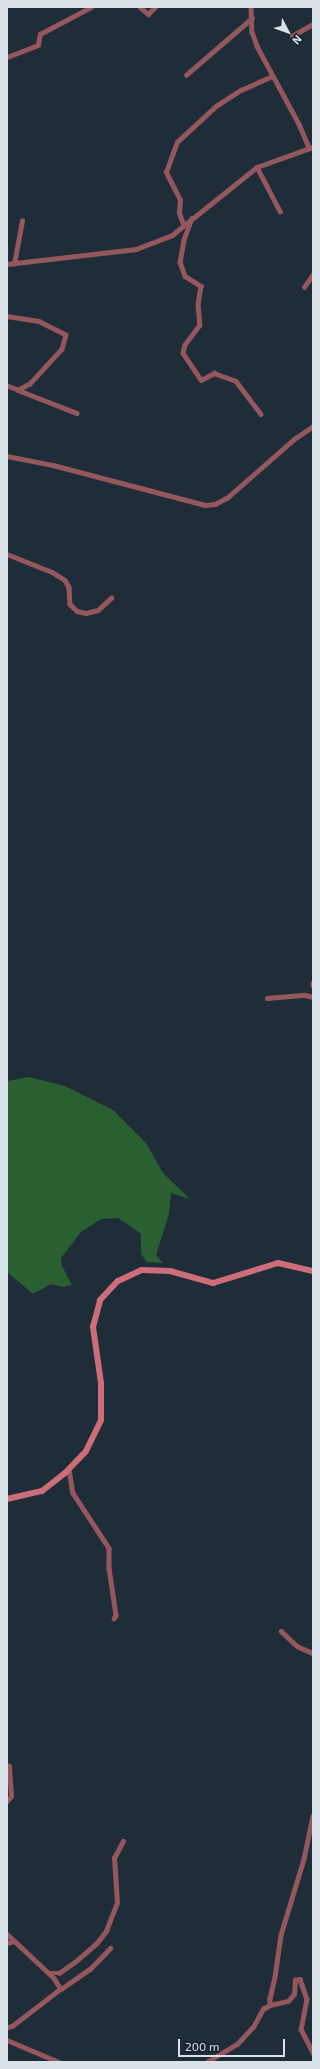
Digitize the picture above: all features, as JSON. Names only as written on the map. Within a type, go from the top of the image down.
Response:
[{"type":"main road","points":[[7,1499],[42,1491],[69,1469],[86,1451],[100,1420],[101,1383],[93,1327],[100,1300],[118,1281],[142,1270],[170,1271],[213,1283],[278,1263],[313,1271]]},
{"type":"street","points":[[7,57],[38,45],[40,34],[91,7]]},
{"type":"street","points":[[140,7],[148,14],[154,7]]},
{"type":"street","points":[[7,264],[136,250],[172,234],[192,216],[257,166],[311,148],[257,46],[252,18],[252,7]]},
{"type":"street","points":[[186,75],[252,18]]},
{"type":"street","points":[[292,36],[313,24]]},
{"type":"street","points":[[183,224],[179,213],[180,200],[166,172],[177,142],[226,98],[272,76]]},
{"type":"street","points":[[257,166],[280,211]]},
{"type":"street","points":[[192,216],[184,240],[180,262],[185,276],[201,286],[198,304],[200,325],[184,347],[183,353],[201,380],[214,373],[236,380],[261,414]]},
{"type":"street","points":[[14,264],[22,221]]},
{"type":"street","points":[[304,287],[313,274]]},
{"type":"street","points":[[7,316],[39,321],[66,335],[63,346],[50,365],[30,384],[18,390]]},
{"type":"street","points":[[7,386],[77,413]]},
{"type":"street","points":[[7,456],[53,465],[205,505],[228,497],[294,439],[313,426]]},
{"type":"street","points":[[7,554],[52,572],[65,580],[69,587],[70,604],[77,611],[86,613],[98,610],[111,598]]},
{"type":"street","points":[[267,998],[305,995],[313,997]]},
{"type":"street","points":[[69,1469],[73,1493],[109,1548],[109,1568],[116,1615],[114,1620]]},
{"type":"street","points":[[281,1631],[297,1646],[313,1653]]},
{"type":"street","points":[[7,1801],[11,1796],[9,1766]]},
{"type":"street","points":[[270,2005],[281,1935],[304,1859],[313,1816]]},
{"type":"street","points":[[48,1973],[59,1973],[75,1962],[96,1944],[106,1931],[117,1903],[114,1858],[123,1841]]},
{"type":"street","points":[[7,1934],[48,1973],[61,1989]]},
{"type":"street","points":[[7,1943],[14,1941]]},
{"type":"street","points":[[7,2028],[13,2026],[90,1969],[110,1948]]},
{"type":"street","points":[[207,2062],[237,2044],[253,2027],[262,2010],[270,2005],[284,2003],[292,1998],[295,1980],[300,1979],[307,1996],[301,2029],[313,2053]]},
{"type":"street","points":[[7,2040],[59,2062]]},
{"type":"green space","points":[[29,1077],[65,1086],[113,1110],[146,1143],[163,1173],[190,1199],[171,1193],[169,1214],[156,1255],[163,1263],[147,1262],[141,1254],[141,1234],[118,1218],[101,1219],[81,1232],[61,1258],[62,1266],[72,1285],[63,1287],[51,1284],[33,1294],[7,1272],[7,1081]]}]
